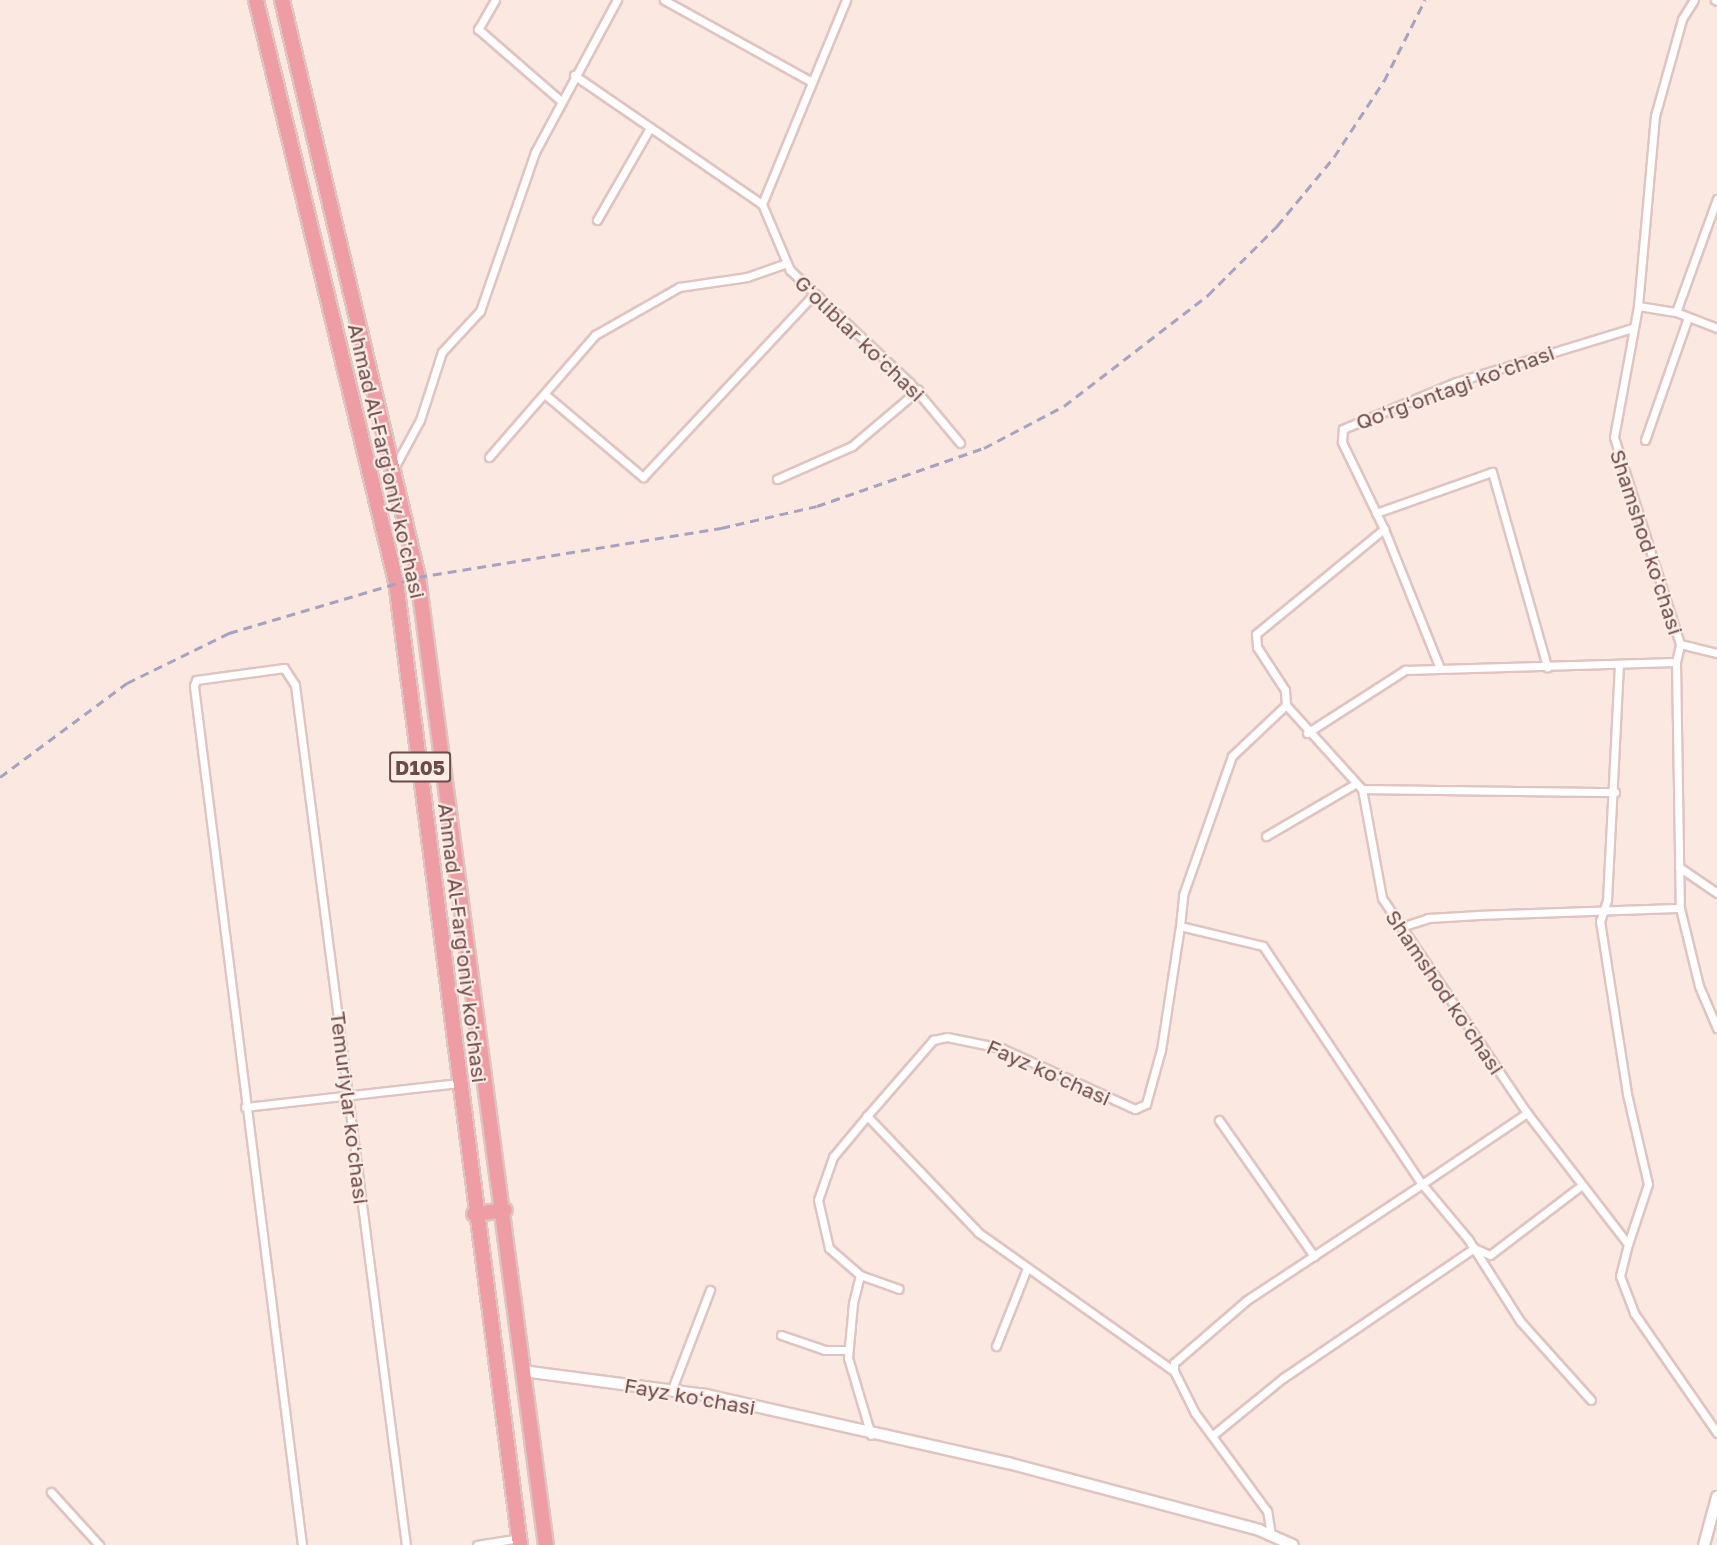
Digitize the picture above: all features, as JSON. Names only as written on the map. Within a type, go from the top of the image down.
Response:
[{"type":"highway","name":"Ahmad Al-Farg'oniy ko'chasi","points":[[256,0],[396,582],[460,1083],[474,1214],[520,1542]]},
{"type":"highway","name":"Ahmad Al-Farg'oniy ko'chasi","points":[[282,0],[418,577],[505,1210],[546,1545]]},
{"type":"highway","points":[[296,169],[320,162]]},
{"type":"highway","points":[[474,1214],[505,1210]]},
{"type":"street","points":[[495,0],[478,29],[561,100]]},
{"type":"street","points":[[392,470],[420,420],[442,352],[480,311],[535,152],[574,75],[617,0]]},
{"type":"street","points":[[664,0],[812,82]]},
{"type":"street","points":[[574,75],[762,204],[846,0]]},
{"type":"street","name":"Shamshod koʻchasi","points":[[1307,733],[1391,675],[1439,666],[1547,668],[1676,662],[1680,644],[1614,437],[1638,306],[1655,116],[1682,20],[1694,0]]},
{"type":"street","points":[[597,220],[650,128]]},
{"type":"street","points":[[1676,312],[1717,199]]},
{"type":"street","name":"Gʻoliblar koʻchasi","points":[[762,204],[787,263],[814,294],[918,390],[960,443]]},
{"type":"street","points":[[489,457],[547,396],[595,335],[680,287],[747,277],[787,263]]},
{"type":"street","points":[[547,396],[643,477],[814,294]]},
{"type":"street","points":[[1638,306],[1676,312],[1717,328]]},
{"type":"street","points":[[1645,440],[1688,317]]},
{"type":"street","name":"Qoʻrgʻontagi koʻchasi","points":[[1439,666],[1384,530],[1342,442],[1343,429],[1456,382],[1634,328]]},
{"type":"street","points":[[777,479],[852,446],[918,390]]},
{"type":"street","points":[[1376,513],[1492,472],[1547,668]]},
{"type":"street","points":[[1384,530],[1256,634],[1257,646],[1285,690],[1286,705],[1307,733],[1362,789],[1615,792]]},
{"type":"street","points":[[1680,644],[1717,653]]},
{"type":"street","points":[[1676,662],[1680,908],[1699,986],[1717,1028]]},
{"type":"street","points":[[1619,664],[1615,792],[1604,910],[1600,921],[1627,1094],[1648,1185],[1620,1276],[1631,1307],[1717,1433]]},
{"type":"street","name":"Temuriylar koʻchasi","points":[[245,1107],[194,683],[284,668],[290,672],[348,1094],[406,1545]]},
{"type":"street","points":[[1286,705],[1232,756],[1183,895],[1180,926],[1263,946],[1422,1184],[1474,1248],[1520,1321],[1591,1400]]},
{"type":"street","points":[[1266,836],[1355,784]]},
{"type":"street","name":"Shamshod koʻchasi","points":[[1362,789],[1382,898],[1527,1113],[1628,1244]]},
{"type":"street","points":[[1679,867],[1717,893]]},
{"type":"street","points":[[1401,927],[1428,918],[1680,908]]},
{"type":"street","name":"Fayz koʻchasi","points":[[867,1116],[933,1040],[947,1037],[1001,1048],[1135,1109],[1146,1104],[1161,1050],[1180,926]]},
{"type":"street","points":[[302,1545],[245,1107],[460,1083]]},
{"type":"street","points":[[1271,1539],[1267,1511],[1186,1398],[1174,1371],[1174,1364],[1203,1335],[1314,1256],[1527,1113]]},
{"type":"street","points":[[899,1289],[860,1275],[829,1248],[818,1200],[833,1157],[867,1116],[948,1205],[1027,1268],[1174,1371]]},
{"type":"street","points":[[1219,1120],[1314,1256]]},
{"type":"street","points":[[1474,1248],[1490,1255],[1582,1185]]},
{"type":"street","points":[[1213,1436],[1283,1378],[1474,1248]]},
{"type":"street","points":[[996,1346],[1027,1268]]},
{"type":"street","points":[[860,1275],[848,1350],[871,1435]]},
{"type":"street","points":[[672,1389],[710,1290]]},
{"type":"street","points":[[781,1335],[825,1350],[848,1350]]},
{"type":"street","name":"Fayz koʻchasi","points":[[523,1371],[672,1389],[1094,1484],[1259,1530],[1271,1539],[1293,1545]]},
{"type":"street","points":[[51,1492],[99,1545]]},
{"type":"street","points":[[1704,1545],[1717,1497]]},
{"type":"street","points":[[477,1545],[520,1542]]},
{"type":"railway","points":[[0,777],[127,683],[229,633],[418,577],[721,528],[817,506],[984,448],[1064,406],[1208,295],[1277,226],[1334,157],[1384,81],[1425,0]]}]
